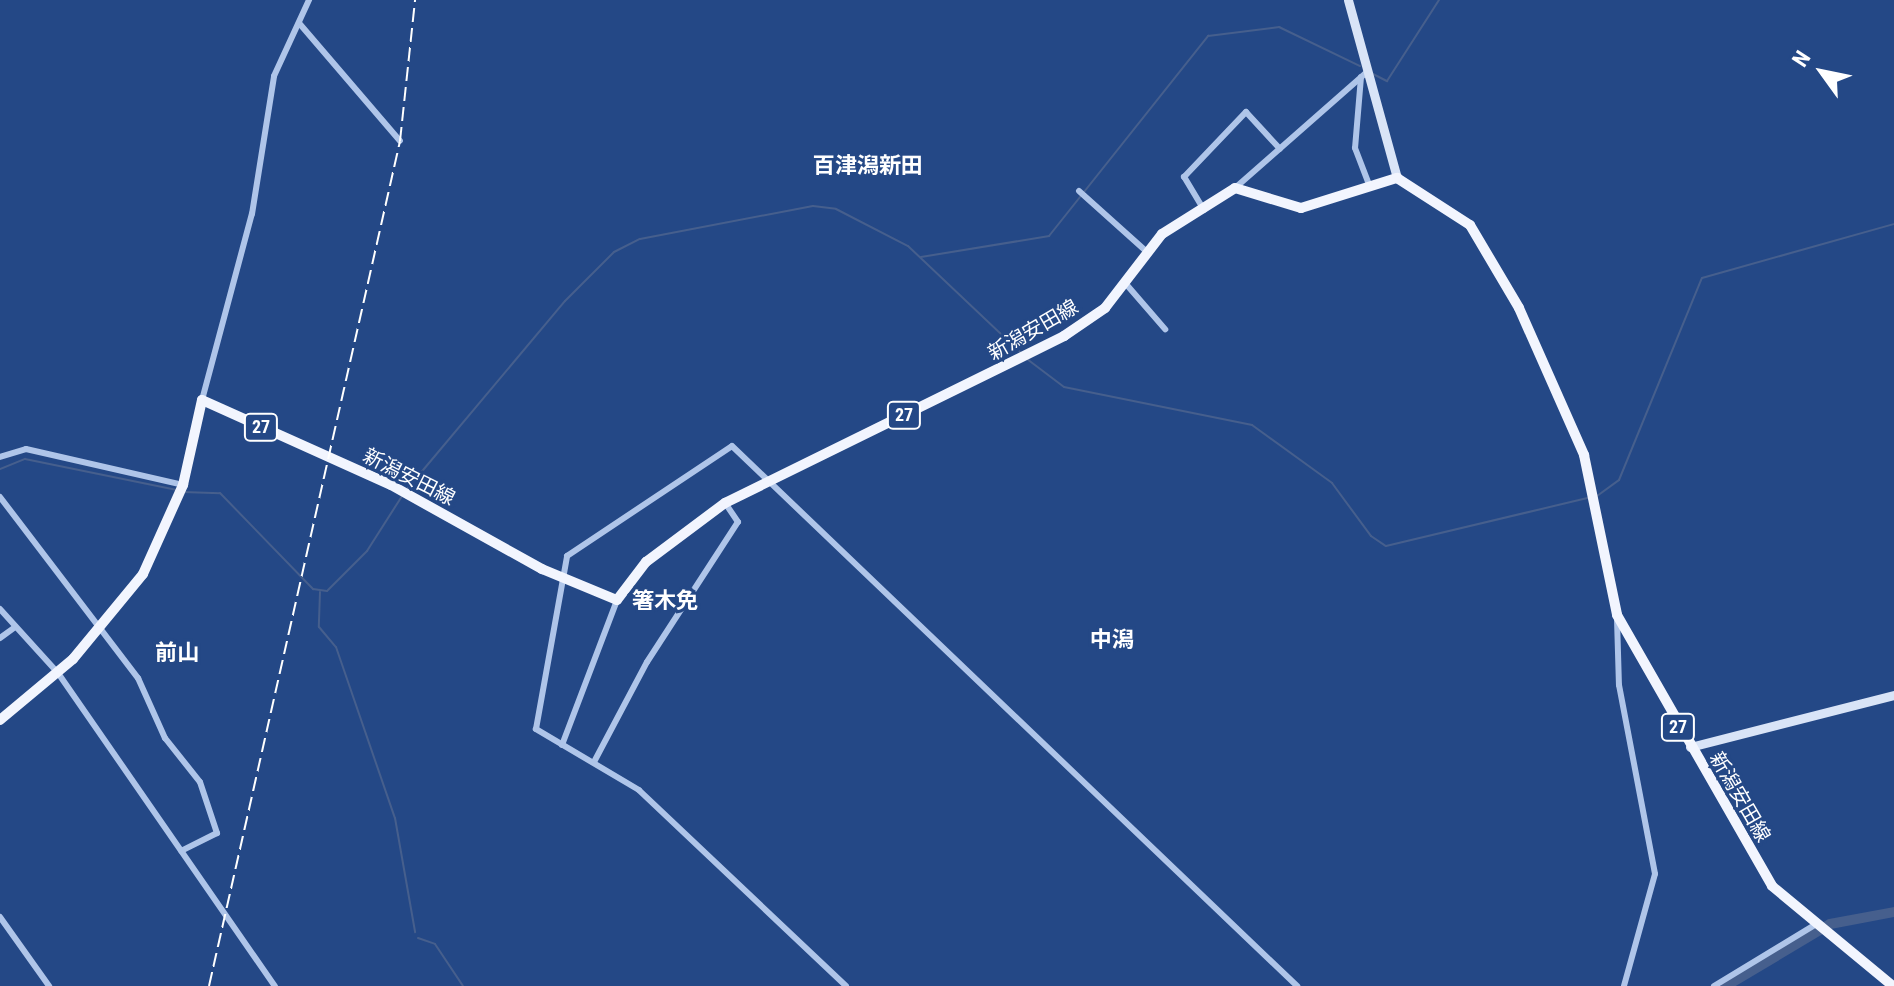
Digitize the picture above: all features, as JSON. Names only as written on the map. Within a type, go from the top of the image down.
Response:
[{"type":"main road","points":[[1235,188],[1301,208],[1369,184],[1397,178]]},
{"type":"main road","name":"新潟安田線","points":[[1397,178],[1484,241],[1578,438],[1594,498],[1617,615],[1772,886],[1813,926],[1893,986]]},
{"type":"main road","name":"新潟安田線","points":[[202,400],[405,492],[562,578],[617,600],[646,562],[725,503],[769,479],[1041,350],[1105,308],[1162,234],[1235,188]]},
{"type":"main road","points":[[0,720],[58,673],[100,629],[143,574],[183,485],[202,400]]},
{"type":"street","points":[[202,400],[252,214],[272,85],[309,0]]},
{"type":"street","points":[[1348,0],[1364,74],[1397,178]]},
{"type":"street","points":[[299,23],[400,141]]},
{"type":"street","points":[[1235,188],[1364,74]]},
{"type":"street","points":[[1364,74],[1355,148],[1369,184]]},
{"type":"street","points":[[1204,210],[1184,177],[1246,112],[1280,149]]},
{"type":"street","points":[[1081,193],[1148,253]]},
{"type":"street","points":[[1126,284],[1165,329]]},
{"type":"street","points":[[846,986],[654,803],[594,762],[536,729],[535,720],[562,578],[572,549],[728,447],[769,479],[1297,986]]},
{"type":"street","points":[[0,457],[26,449],[183,485]]},
{"type":"street","points":[[0,497],[100,629],[204,794],[217,833],[181,851]]},
{"type":"street","points":[[594,762],[647,662],[738,522],[725,503]]},
{"type":"street","points":[[562,745],[617,600]]},
{"type":"street","points":[[0,609],[58,673],[275,986]]},
{"type":"street","points":[[1617,615],[1619,685],[1655,874],[1624,986]]},
{"type":"street","points":[[0,638],[15,627]]},
{"type":"street","points":[[1690,747],[1894,695]]},
{"type":"street","points":[[0,917],[49,986]]},
{"type":"street","points":[[1714,986],[1813,926]]},
{"type":"waterway","points":[[1373,74],[1387,81],[1439,0]]},
{"type":"waterway","points":[[921,257],[1049,236],[1208,36],[1279,27],[1360,66]]},
{"type":"waterway","points":[[408,488],[565,301],[614,252],[640,239],[813,206],[836,209],[908,246],[1020,352]]},
{"type":"waterway","points":[[1597,496],[1619,480],[1702,278],[1894,224]]},
{"type":"waterway","points":[[1027,359],[1064,387],[1252,425],[1332,483],[1371,536],[1386,546],[1587,498]]},
{"type":"waterway","points":[[0,469],[25,459],[177,490]]},
{"type":"waterway","points":[[183,492],[220,493],[313,589],[327,591],[367,551],[402,496]]},
{"type":"waterway","points":[[320,592],[319,627],[336,647],[395,818],[415,932]]},
{"type":"waterway","points":[[1726,986],[1830,924],[1894,912]]},
{"type":"waterway","points":[[418,938],[435,944],[463,986]]},
{"type":"railway","points":[[209,986],[400,141],[415,0]]},
{"type":"district","name":"百津潟新田","points":[[868,166]]},
{"type":"district","name":"箸木免","points":[[665,601]]},
{"type":"district","name":"中潟","points":[[1112,640]]},
{"type":"district","name":"前山","points":[[177,653]]}]
